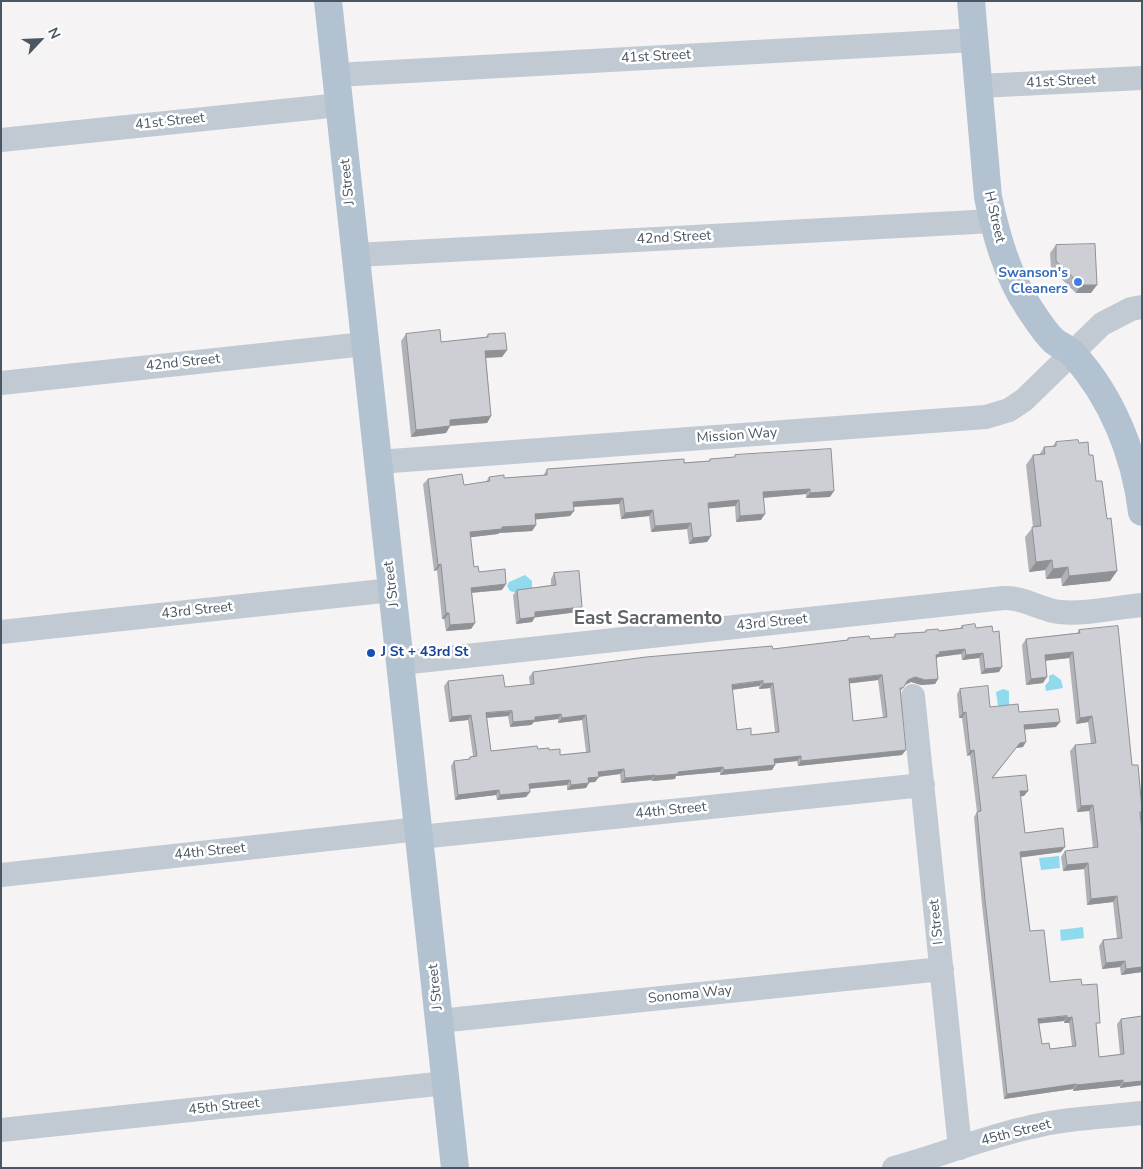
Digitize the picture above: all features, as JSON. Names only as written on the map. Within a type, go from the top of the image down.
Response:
[{"type":"main road","name":"J Street","points":[[328,1],[455,1168]]},
{"type":"main road","name":"H Street","points":[[971,1],[986,178],[993,222],[1002,253],[1028,306],[1053,340],[1072,352],[1100,391],[1121,431],[1134,466],[1142,512]]},
{"type":"street","name":"41st Street","points":[[336,75],[975,40]]},
{"type":"street","name":"41st Street","points":[[979,86],[1142,78]]},
{"type":"street","name":"41st Street","points":[[1,140],[340,105]]},
{"type":"street","name":"42nd Street","points":[[356,255],[993,222]]},
{"type":"street","points":[[1072,352],[1102,324],[1131,309],[1142,308]]},
{"type":"street","name":"42nd Street","points":[[1,383],[365,344]]},
{"type":"street","name":"Mission Way","points":[[378,462],[986,417],[1009,410],[1024,400],[1072,352]]},
{"type":"street","name":"43rd Street","points":[[1,632],[392,590]]},
{"type":"street","name":"43rd Street","points":[[401,663],[1004,598],[1022,600],[1047,610],[1062,612],[1142,605]]},
{"type":"street","name":"I Street","points":[[913,696],[960,1148]]},
{"type":"street","name":"44th Street","points":[[1,875],[923,785]]},
{"type":"street","name":"Sonoma Way","points":[[439,1021],[942,969]]},
{"type":"street","name":"45th Street","points":[[1,1130],[446,1083]]},
{"type":"street","name":"45th Street","points":[[894,1168],[1032,1126],[1142,1113]]},
{"type":"water","points":[[525,575],[532,581],[532,588],[517,593],[510,591],[507,586],[509,582]]},
{"type":"water","points":[[1053,674],[1061,680],[1063,688],[1046,691],[1045,686],[1049,681],[1049,676]]},
{"type":"water","points":[[1003,689],[1009,691],[1009,705],[998,706],[996,692]]},
{"type":"water","points":[[1059,856],[1060,868],[1041,870],[1039,858]]},
{"type":"water","points":[[1083,927],[1084,938],[1061,941],[1060,930]]},
{"type":"building","name":"Swanson's Cleaners","points":[[1095,244],[1097,285],[1081,285],[1056,261],[1056,245]]},
{"type":"building","points":[[440,330],[441,342],[488,337],[488,334],[505,333],[507,350],[485,351],[491,416],[450,420],[450,426],[416,430],[406,334]]},
{"type":"building","points":[[1078,440],[1079,443],[1088,442],[1089,455],[1093,455],[1096,481],[1102,481],[1107,519],[1111,518],[1117,571],[1069,576],[1068,567],[1053,569],[1052,560],[1036,562],[1032,527],[1041,526],[1033,455],[1045,454],[1044,447],[1056,446],[1056,442]]},
{"type":"building","points":[[831,449],[834,491],[810,493],[810,489],[763,492],[765,514],[740,516],[739,500],[708,503],[711,536],[693,538],[691,523],[655,526],[653,510],[625,513],[623,498],[573,502],[574,511],[535,514],[536,525],[502,527],[502,529],[470,532],[474,567],[478,566],[479,572],[505,569],[506,584],[471,588],[475,623],[450,625],[449,613],[446,613],[441,564],[438,565],[428,479],[462,474],[464,485],[490,481],[489,477],[504,475],[504,478],[547,475],[547,469],[684,459],[684,463],[710,461],[710,459],[735,457],[735,455]]},
{"type":"building","points":[[579,571],[582,607],[535,612],[535,617],[520,619],[517,590],[556,585],[554,573]]},
{"type":"building","points":[[975,624],[976,628],[992,626],[993,632],[999,631],[1002,667],[985,669],[983,653],[966,655],[965,649],[939,652],[940,654],[936,655],[938,679],[925,680],[915,677],[908,680],[903,688],[900,688],[906,750],[801,761],[801,756],[774,759],[775,765],[724,770],[723,767],[655,776],[625,778],[624,769],[598,772],[599,777],[588,778],[589,783],[571,785],[570,780],[529,784],[530,792],[500,795],[499,790],[458,795],[454,761],[477,756],[471,715],[452,717],[448,681],[503,675],[505,687],[534,684],[533,672],[646,657],[772,646],[773,649],[869,636],[870,639],[895,637],[895,634],[926,632],[926,630],[938,629],[939,631],[963,628],[962,626]],"holes":[[[882,675],[887,717],[853,721],[849,679]],[[763,681],[763,684],[773,683],[779,732],[751,735],[751,728],[737,730],[732,685]],[[512,711],[513,722],[535,720],[535,717],[561,714],[562,718],[586,715],[590,752],[560,755],[560,749],[538,749],[537,746],[491,751],[486,713]]]},
{"type":"building","points":[[1118,626],[1132,765],[1138,765],[1142,809],[1142,812],[1140,812],[1142,832],[1142,967],[1126,969],[1125,961],[1106,963],[1103,940],[1122,938],[1117,896],[1091,899],[1088,863],[1067,865],[1065,851],[1098,847],[1093,805],[1081,806],[1075,745],[1096,743],[1092,716],[1080,718],[1073,652],[1045,655],[1047,677],[1031,679],[1026,639],[1080,633],[1079,630]]},
{"type":"building","points":[[988,686],[990,707],[1018,704],[1019,712],[1058,709],[1060,722],[1024,725],[1026,742],[1020,743],[992,778],[1026,775],[1028,791],[1020,791],[1025,833],[1063,828],[1065,847],[1020,852],[1030,931],[1044,930],[1050,982],[1081,979],[1082,985],[1097,984],[1100,1023],[1096,1023],[1099,1057],[1124,1054],[1121,1019],[1142,1016],[1142,1081],[1123,1083],[1123,1080],[1076,1084],[1007,1094],[985,900],[977,812],[981,811],[974,750],[970,751],[966,712],[963,713],[960,689]],"holes":[[[1067,1016],[1067,1018],[1072,1017],[1076,1046],[1050,1049],[1049,1043],[1042,1044],[1038,1019]]]},
{"type":"place","name":"Swanson's Cleaners","points":[[1078,282]]},
{"type":"place","name":"J St + 43rd St","points":[[371,653]]},
{"type":"district","name":"East Sacramento","points":[[648,619]]}]
